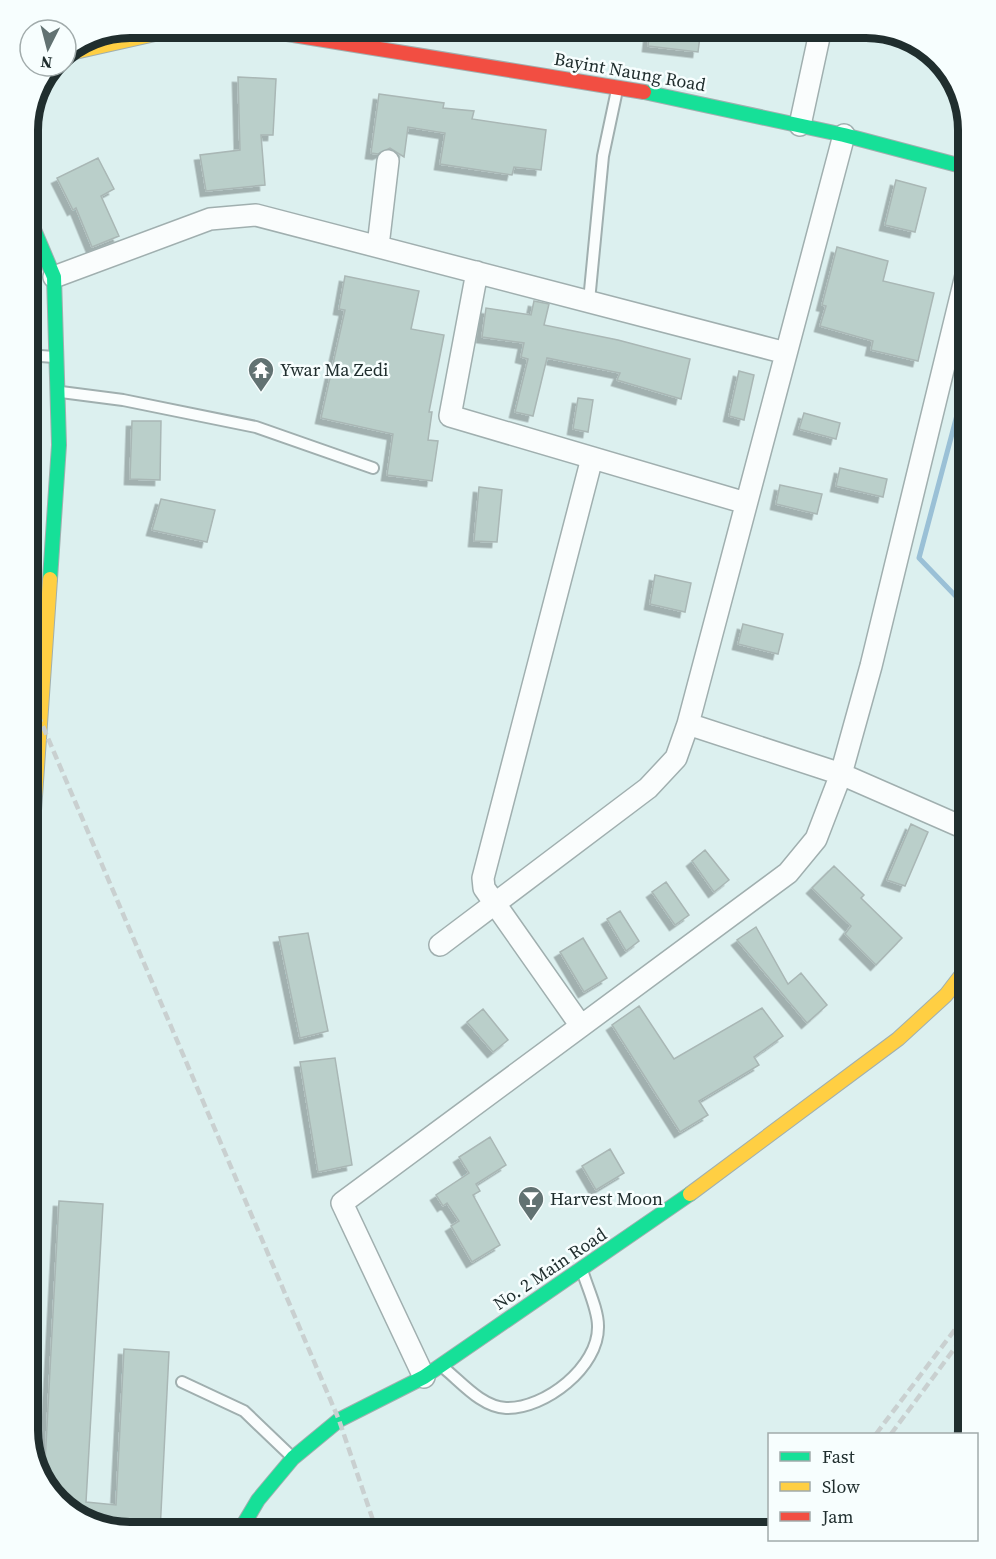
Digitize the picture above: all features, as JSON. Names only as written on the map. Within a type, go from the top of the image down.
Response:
[{"type":"main road","points":[[84,50],[137,38]]},
{"type":"main road","name":"Bayint Naung Road","points":[[344,38],[369,40],[678,97],[844,135],[958,165]]},
{"type":"main road","points":[[38,239],[54,277],[59,446],[38,752]]},
{"type":"main road","name":"No. 2 Main Road","points":[[245,1521],[258,1500],[293,1458],[339,1420],[432,1371],[672,1208],[898,1039],[946,995],[958,979]]},
{"type":"street","points":[[800,125],[819,38]]},
{"type":"street","points":[[440,945],[648,788],[676,758],[688,724],[844,135]]},
{"type":"street","points":[[378,246],[388,161]]},
{"type":"street","points":[[54,277],[210,219],[255,215],[786,353]]},
{"type":"street","points":[[477,272],[450,416],[746,503]]},
{"type":"street","points":[[432,1371],[342,1203],[788,873],[816,839],[841,774],[871,666],[958,308]]},
{"type":"street","points":[[581,1026],[484,888],[483,878],[592,458]]},
{"type":"street","points":[[688,724],[841,774],[958,825]]},
{"type":"lane","points":[[589,301],[603,156],[617,87]]},
{"type":"lane","points":[[38,356],[56,357]]},
{"type":"lane","points":[[57,391],[123,400],[256,427],[373,468]]},
{"type":"lane","points":[[432,1371],[483,1401],[506,1408],[544,1400],[570,1381],[591,1355],[598,1326],[582,1269]]},
{"type":"lane","points":[[182,1382],[244,1411],[293,1458]]},
{"type":"building","points":[[649,38],[700,38],[698,52],[648,46]]},
{"type":"building","points":[[238,77],[276,79],[273,135],[261,135],[265,185],[206,191],[200,155],[240,150]]},
{"type":"building","points":[[379,94],[444,103],[443,108],[474,111],[472,119],[546,130],[541,170],[514,167],[512,175],[440,164],[445,133],[408,127],[404,157],[390,148],[378,154],[371,153]]},
{"type":"building","points":[[98,158],[114,189],[101,196],[119,236],[92,247],[76,208],[73,210],[57,178]]},
{"type":"building","points":[[896,180],[926,188],[915,232],[885,225]]},
{"type":"building","points":[[837,247],[888,261],[883,281],[934,293],[918,361],[871,350],[873,341],[820,326],[826,306],[822,305]]},
{"type":"building","points":[[345,276],[419,291],[411,329],[444,335],[429,412],[432,412],[428,440],[438,441],[432,481],[387,475],[393,434],[321,418],[345,310],[339,309]]},
{"type":"building","points":[[534,301],[549,304],[544,325],[618,340],[690,359],[681,399],[617,380],[620,373],[547,358],[533,416],[515,412],[528,359],[521,357],[524,343],[482,337],[486,308],[531,315]]},
{"type":"building","points":[[739,371],[754,375],[744,420],[729,416]]},
{"type":"building","points":[[578,398],[593,400],[588,432],[573,429]]},
{"type":"building","points":[[804,413],[840,423],[836,439],[799,429]]},
{"type":"building","points":[[132,421],[161,421],[160,480],[130,479]]},
{"type":"building","points":[[840,468],[887,479],[883,497],[836,486]]},
{"type":"building","points":[[780,485],[822,494],[817,514],[776,504]]},
{"type":"building","points":[[479,487],[502,490],[497,542],[474,541]]},
{"type":"building","points":[[161,499],[215,510],[207,542],[152,530]]},
{"type":"building","points":[[655,575],[691,583],[685,612],[650,604]]},
{"type":"building","points":[[743,624],[783,634],[778,654],[738,644]]},
{"type":"building","points":[[911,824],[928,832],[905,886],[887,880]]},
{"type":"building","points":[[705,850],[729,880],[714,892],[692,861]]},
{"type":"building","points":[[834,866],[864,895],[861,898],[902,938],[876,965],[845,934],[851,926],[812,888]]},
{"type":"building","points":[[666,882],[689,915],[675,925],[652,892]]},
{"type":"building","points":[[620,911],[639,941],[626,951],[607,919]]},
{"type":"building","points":[[756,927],[788,984],[801,973],[827,1005],[807,1023],[737,940]]},
{"type":"building","points":[[308,933],[328,1031],[300,1038],[279,937]]},
{"type":"building","points":[[583,938],[607,978],[584,992],[560,952]]},
{"type":"building","points":[[639,1006],[674,1059],[762,1008],[783,1036],[754,1057],[759,1065],[699,1101],[708,1115],[680,1132],[612,1025]]},
{"type":"building","points":[[483,1009],[508,1040],[493,1052],[467,1022]]},
{"type":"building","points":[[335,1058],[352,1165],[318,1172],[300,1062]]},
{"type":"building","points":[[490,1137],[506,1165],[476,1184],[480,1191],[473,1195],[500,1245],[472,1262],[451,1226],[459,1221],[447,1203],[443,1206],[436,1195],[469,1173],[459,1157]]},
{"type":"building","points":[[610,1149],[624,1173],[596,1190],[582,1166]]},
{"type":"building","points":[[59,1201],[103,1204],[86,1502],[116,1505],[124,1349],[169,1352],[161,1521],[112,1520],[89,1512],[78,1506],[60,1490],[45,1464]]},
{"type":"waterway","points":[[958,411],[919,558],[958,599]]},
{"type":"railway","points":[[38,715],[339,1420],[373,1521]]},
{"type":"railway","points":[[877,1433],[958,1326]]},
{"type":"railway","points":[[892,1433],[958,1344]]},
{"type":"traffic: fast","points":[[644,92],[844,135],[958,165]]},
{"type":"traffic: fast","points":[[38,239],[54,277],[59,445],[50,579]]},
{"type":"traffic: fast","points":[[245,1521],[258,1500],[293,1458],[339,1420],[424,1377],[690,1194]]},
{"type":"traffic: slow","points":[[84,50],[137,38]]},
{"type":"traffic: slow","points":[[38,753],[50,579]]},
{"type":"traffic: slow","points":[[690,1194],[898,1039],[946,995],[958,979]]},
{"type":"traffic: jam","points":[[312,38],[644,92]]},
{"type":"place","name":"Ywar Ma Zedi","points":[[261,393]]},
{"type":"place","name":"Harvest Moon","points":[[531,1222]]}]
